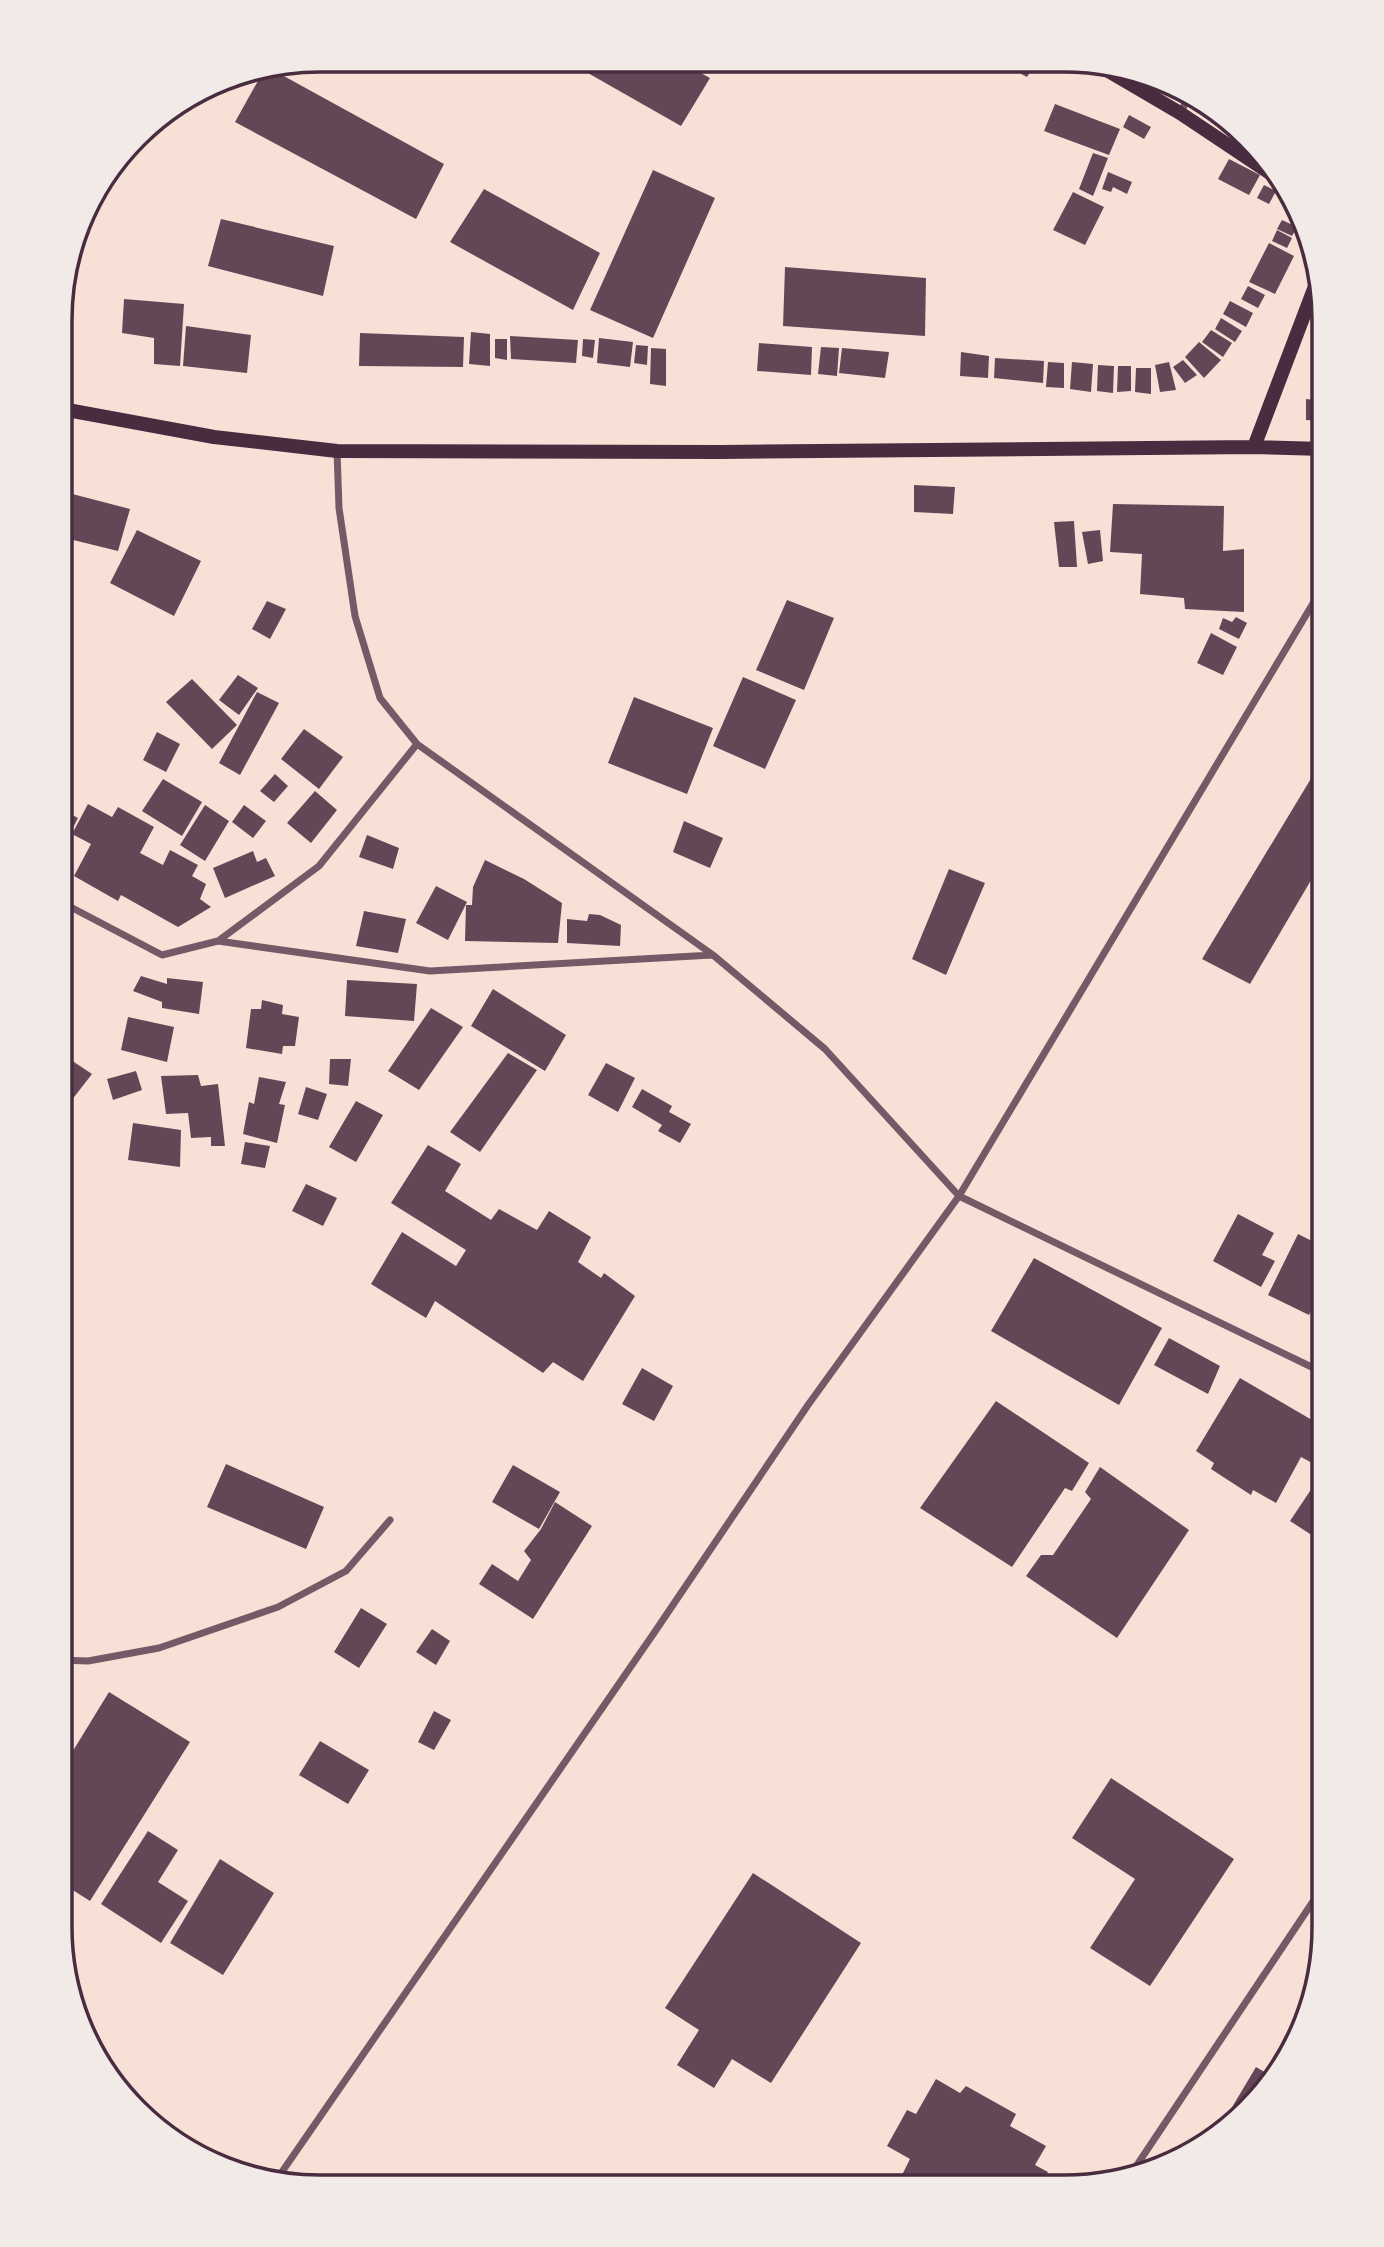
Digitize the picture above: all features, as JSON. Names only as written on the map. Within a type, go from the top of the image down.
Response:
[{"type":"main road","points":[[1121,79],[1180,113],[1258,165]]},
{"type":"main road","points":[[1254,447],[1311,296]]},
{"type":"main road","points":[[72,411],[214,437],[337,451],[721,453],[1312,449]]},
{"type":"street","points":[[1180,113],[1185,103]]},
{"type":"street","points":[[337,451],[339,508],[355,616],[380,698],[417,744],[713,955],[825,1049],[960,1196],[1312,1367]]},
{"type":"street","points":[[282,2172],[808,1405],[960,1196],[1312,605]]},
{"type":"street","points":[[218,941],[319,866],[417,744]]},
{"type":"street","points":[[72,908],[162,955],[218,941],[430,971],[713,955]]},
{"type":"street","points":[[72,1660],[88,1661],[159,1648],[278,1607],[346,1571],[390,1520]]},
{"type":"street","points":[[1136,2164],[1312,1903]]},
{"type":"building","points":[[586,72],[699,72],[710,78],[681,126]]},
{"type":"building","points":[[1018,72],[1030,72],[1027,77]]},
{"type":"building","points":[[282,75],[444,164],[416,219],[235,122],[259,79]]},
{"type":"building","points":[[1055,104],[1120,129],[1109,155],[1044,131]]},
{"type":"building","points":[[1129,115],[1151,127],[1144,139],[1123,127]]},
{"type":"building","points":[[1093,153],[1108,158],[1093,196],[1079,189]]},
{"type":"building","points":[[1229,159],[1260,175],[1249,195],[1218,179]]},
{"type":"building","points":[[653,170],[715,198],[653,338],[590,310]]},
{"type":"building","points":[[1108,172],[1132,182],[1127,194],[1113,187],[1111,192],[1102,189]]},
{"type":"building","points":[[1264,185],[1276,191],[1269,204],[1257,198]]},
{"type":"building","points":[[484,189],[600,253],[573,310],[450,242]]},
{"type":"building","points":[[1073,192],[1104,207],[1085,245],[1053,230]]},
{"type":"building","points":[[221,219],[334,246],[323,296],[208,266]]},
{"type":"building","points":[[1282,220],[1293,225],[1295,230],[1292,236],[1277,229]]},
{"type":"building","points":[[1277,230],[1292,238],[1287,248],[1272,241]]},
{"type":"building","points":[[1269,243],[1294,256],[1275,294],[1249,282]]},
{"type":"building","points":[[785,267],[926,278],[925,336],[783,326]]},
{"type":"building","points":[[1248,286],[1265,295],[1258,308],[1241,299]]},
{"type":"building","points":[[124,299],[184,304],[180,366],[154,364],[154,338],[122,333]]},
{"type":"building","points":[[1230,301],[1253,313],[1246,327],[1223,314]]},
{"type":"building","points":[[1221,318],[1242,331],[1235,342],[1215,329]]},
{"type":"building","points":[[186,326],[251,335],[247,373],[183,366]]},
{"type":"building","points":[[1211,330],[1232,343],[1223,357],[1202,342]]},
{"type":"building","points":[[471,332],[490,334],[490,366],[469,364]]},
{"type":"building","points":[[360,333],[464,337],[463,367],[359,366]]},
{"type":"building","points":[[510,336],[578,340],[576,363],[511,359]]},
{"type":"building","points":[[599,338],[633,342],[630,367],[597,363]]},
{"type":"building","points":[[495,339],[507,339],[507,360],[495,358]]},
{"type":"building","points":[[583,339],[595,340],[593,358],[582,356]]},
{"type":"building","points":[[1199,342],[1221,360],[1204,378],[1185,357]]},
{"type":"building","points":[[759,343],[812,347],[811,375],[757,371]]},
{"type":"building","points":[[636,345],[648,346],[647,365],[634,363]]},
{"type":"building","points":[[821,347],[839,348],[837,376],[818,374]]},
{"type":"building","points":[[651,348],[666,349],[666,386],[650,384]]},
{"type":"building","points":[[842,348],[889,352],[885,378],[839,373]]},
{"type":"building","points":[[961,352],[989,356],[988,378],[960,376]]},
{"type":"building","points":[[995,358],[1044,361],[1043,383],[994,378]]},
{"type":"building","points":[[1183,360],[1197,375],[1185,383],[1173,367]]},
{"type":"building","points":[[1048,362],[1064,363],[1064,388],[1046,387]]},
{"type":"building","points":[[1072,362],[1093,364],[1091,392],[1070,389]]},
{"type":"building","points":[[1169,362],[1176,390],[1160,392],[1155,365]]},
{"type":"building","points":[[1098,365],[1114,366],[1113,393],[1097,391]]},
{"type":"building","points":[[1118,366],[1131,366],[1131,391],[1117,392]]},
{"type":"building","points":[[1136,368],[1151,368],[1151,394],[1135,392]]},
{"type":"building","points":[[1306,399],[1312,400],[1312,420],[1306,420]]},
{"type":"building","points":[[914,485],[955,487],[953,514],[914,512]]},
{"type":"building","points":[[72,494],[130,509],[118,551],[72,540]]},
{"type":"building","points":[[1113,504],[1224,506],[1223,551],[1244,549],[1244,612],[1185,609],[1184,598],[1140,594],[1142,554],[1110,552]]},
{"type":"building","points":[[1074,521],[1077,567],[1059,567],[1054,522]]},
{"type":"building","points":[[137,530],[201,561],[174,616],[110,583]]},
{"type":"building","points":[[1100,530],[1103,561],[1088,564],[1082,532]]},
{"type":"building","points":[[787,600],[834,618],[804,690],[756,670]]},
{"type":"building","points":[[267,601],[286,609],[270,639],[252,629]]},
{"type":"building","points":[[1236,617],[1247,623],[1239,639],[1219,629],[1223,618],[1232,622]]},
{"type":"building","points":[[1211,633],[1237,647],[1223,675],[1197,663]]},
{"type":"building","points":[[238,675],[258,688],[239,715],[219,700]]},
{"type":"building","points":[[743,677],[796,700],[765,769],[713,746]]},
{"type":"building","points":[[192,679],[237,725],[212,749],[166,702]]},
{"type":"building","points":[[257,692],[279,703],[240,775],[219,763]]},
{"type":"building","points":[[634,697],[713,728],[687,794],[608,763]]},
{"type":"building","points":[[304,729],[343,757],[319,789],[281,759]]},
{"type":"building","points":[[157,732],[180,744],[166,772],[143,760]]},
{"type":"building","points":[[275,774],[288,786],[274,802],[260,791]]},
{"type":"building","points":[[1312,777],[1312,878],[1250,984],[1202,959]]},
{"type":"building","points":[[163,779],[202,802],[182,836],[142,811]]},
{"type":"building","points":[[315,791],[337,810],[311,843],[287,823]]},
{"type":"building","points":[[88,804],[112,817],[118,807],[154,827],[140,853],[163,865],[170,850],[198,865],[192,876],[206,884],[200,899],[211,907],[178,927],[121,895],[118,901],[74,876],[91,844],[72,834]]},
{"type":"building","points":[[205,805],[229,821],[205,861],[180,845]]},
{"type":"building","points":[[244,805],[266,821],[253,838],[232,822]]},
{"type":"building","points":[[72,815],[78,818],[72,830]]},
{"type":"building","points":[[684,821],[723,838],[710,868],[673,852]]},
{"type":"building","points":[[367,835],[399,848],[393,869],[359,857]]},
{"type":"building","points":[[253,851],[257,862],[266,858],[275,876],[225,898],[213,868]]},
{"type":"building","points":[[485,860],[524,879],[562,903],[558,943],[465,941],[466,905],[472,905],[473,887]]},
{"type":"building","points":[[949,869],[985,883],[946,975],[912,959]]},
{"type":"building","points":[[436,886],[467,902],[448,940],[416,923]]},
{"type":"building","points":[[364,911],[406,919],[398,953],[356,946]]},
{"type":"building","points":[[589,914],[600,915],[621,925],[620,946],[567,943],[567,919],[587,921]]},
{"type":"building","points":[[141,976],[167,984],[167,978],[203,982],[199,1014],[162,1008],[162,1002],[133,991]]},
{"type":"building","points":[[347,980],[417,984],[414,1021],[345,1016]]},
{"type":"building","points":[[493,989],[566,1035],[545,1071],[471,1026]]},
{"type":"building","points":[[262,1000],[283,1005],[282,1014],[299,1017],[295,1046],[283,1046],[282,1054],[246,1048],[251,1009],[261,1009]]},
{"type":"building","points":[[431,1008],[463,1027],[419,1090],[388,1071]]},
{"type":"building","points":[[128,1017],[174,1027],[167,1062],[121,1050]]},
{"type":"building","points":[[508,1053],[537,1070],[480,1152],[450,1132]]},
{"type":"building","points":[[330,1059],[351,1059],[348,1086],[329,1084]]},
{"type":"building","points":[[72,1061],[92,1074],[72,1100]]},
{"type":"building","points":[[606,1063],[635,1078],[618,1112],[588,1095]]},
{"type":"building","points":[[136,1071],[142,1090],[113,1100],[107,1079]]},
{"type":"building","points":[[198,1075],[201,1086],[218,1084],[225,1146],[211,1146],[211,1137],[191,1138],[188,1113],[166,1114],[161,1076]]},
{"type":"building","points":[[259,1077],[286,1082],[279,1104],[285,1105],[277,1143],[243,1134],[249,1102],[254,1104]]},
{"type":"building","points":[[306,1087],[327,1094],[318,1120],[298,1114]]},
{"type":"building","points":[[642,1089],[672,1106],[669,1112],[691,1124],[680,1143],[658,1131],[662,1125],[632,1107]]},
{"type":"building","points":[[356,1101],[383,1115],[356,1162],[329,1147]]},
{"type":"building","points":[[133,1123],[181,1130],[180,1167],[128,1160]]},
{"type":"building","points":[[245,1142],[270,1146],[265,1168],[241,1164]]},
{"type":"building","points":[[428,1145],[461,1164],[445,1191],[491,1220],[499,1209],[537,1230],[549,1211],[591,1237],[578,1262],[601,1278],[604,1273],[635,1296],[583,1381],[553,1362],[543,1373],[435,1301],[426,1318],[371,1284],[402,1232],[456,1266],[466,1250],[391,1203]]},
{"type":"building","points":[[306,1184],[337,1198],[323,1226],[292,1211]]},
{"type":"building","points":[[1238,1214],[1274,1233],[1262,1255],[1275,1261],[1261,1287],[1213,1261]]},
{"type":"building","points":[[1298,1234],[1312,1241],[1312,1309],[1309,1315],[1268,1295]]},
{"type":"building","points":[[1034,1258],[1162,1328],[1119,1405],[991,1331]]},
{"type":"building","points":[[1169,1338],[1220,1366],[1208,1394],[1154,1365]]},
{"type":"building","points":[[642,1368],[673,1386],[654,1421],[622,1404]]},
{"type":"building","points":[[1240,1378],[1312,1420],[1312,1463],[1301,1457],[1276,1503],[1253,1490],[1251,1495],[1211,1469],[1214,1463],[1196,1451]]},
{"type":"building","points":[[996,1401],[1089,1463],[1072,1491],[1065,1488],[1012,1567],[920,1508]]},
{"type":"building","points":[[226,1464],[324,1507],[306,1549],[207,1507]]},
{"type":"building","points":[[513,1465],[560,1492],[539,1529],[492,1502]]},
{"type":"building","points":[[1100,1467],[1189,1530],[1117,1638],[1026,1576],[1041,1555],[1053,1555],[1091,1499],[1085,1492]]},
{"type":"building","points":[[1312,1488],[1312,1535],[1290,1521]]},
{"type":"building","points":[[555,1502],[592,1526],[533,1619],[479,1584],[492,1564],[518,1581],[531,1560],[524,1551],[541,1529]]},
{"type":"building","points":[[361,1608],[387,1624],[359,1668],[334,1652]]},
{"type":"building","points":[[432,1629],[450,1641],[436,1665],[416,1652]]},
{"type":"building","points":[[109,1692],[190,1742],[90,1901],[72,1890],[72,1752]]},
{"type":"building","points":[[434,1711],[451,1720],[434,1750],[418,1742]]},
{"type":"building","points":[[320,1741],[369,1770],[348,1804],[299,1775]]},
{"type":"building","points":[[1111,1778],[1234,1859],[1150,1986],[1090,1948],[1135,1879],[1072,1838]]},
{"type":"building","points":[[148,1831],[178,1850],[158,1882],[188,1901],[161,1943],[101,1904]]},
{"type":"building","points":[[220,1859],[274,1893],[223,1975],[170,1943]]},
{"type":"building","points":[[753,1873],[861,1943],[771,2083],[732,2059],[714,2088],[677,2065],[699,2030],[665,2008]]},
{"type":"building","points":[[1256,2067],[1265,2072],[1251,2091],[1228,2114]]},
{"type":"building","points":[[936,2079],[960,2093],[966,2086],[1016,2114],[1010,2126],[1046,2146],[1035,2165],[1048,2172],[1046,2175],[902,2175],[910,2159],[887,2146],[907,2110],[916,2114]]}]
